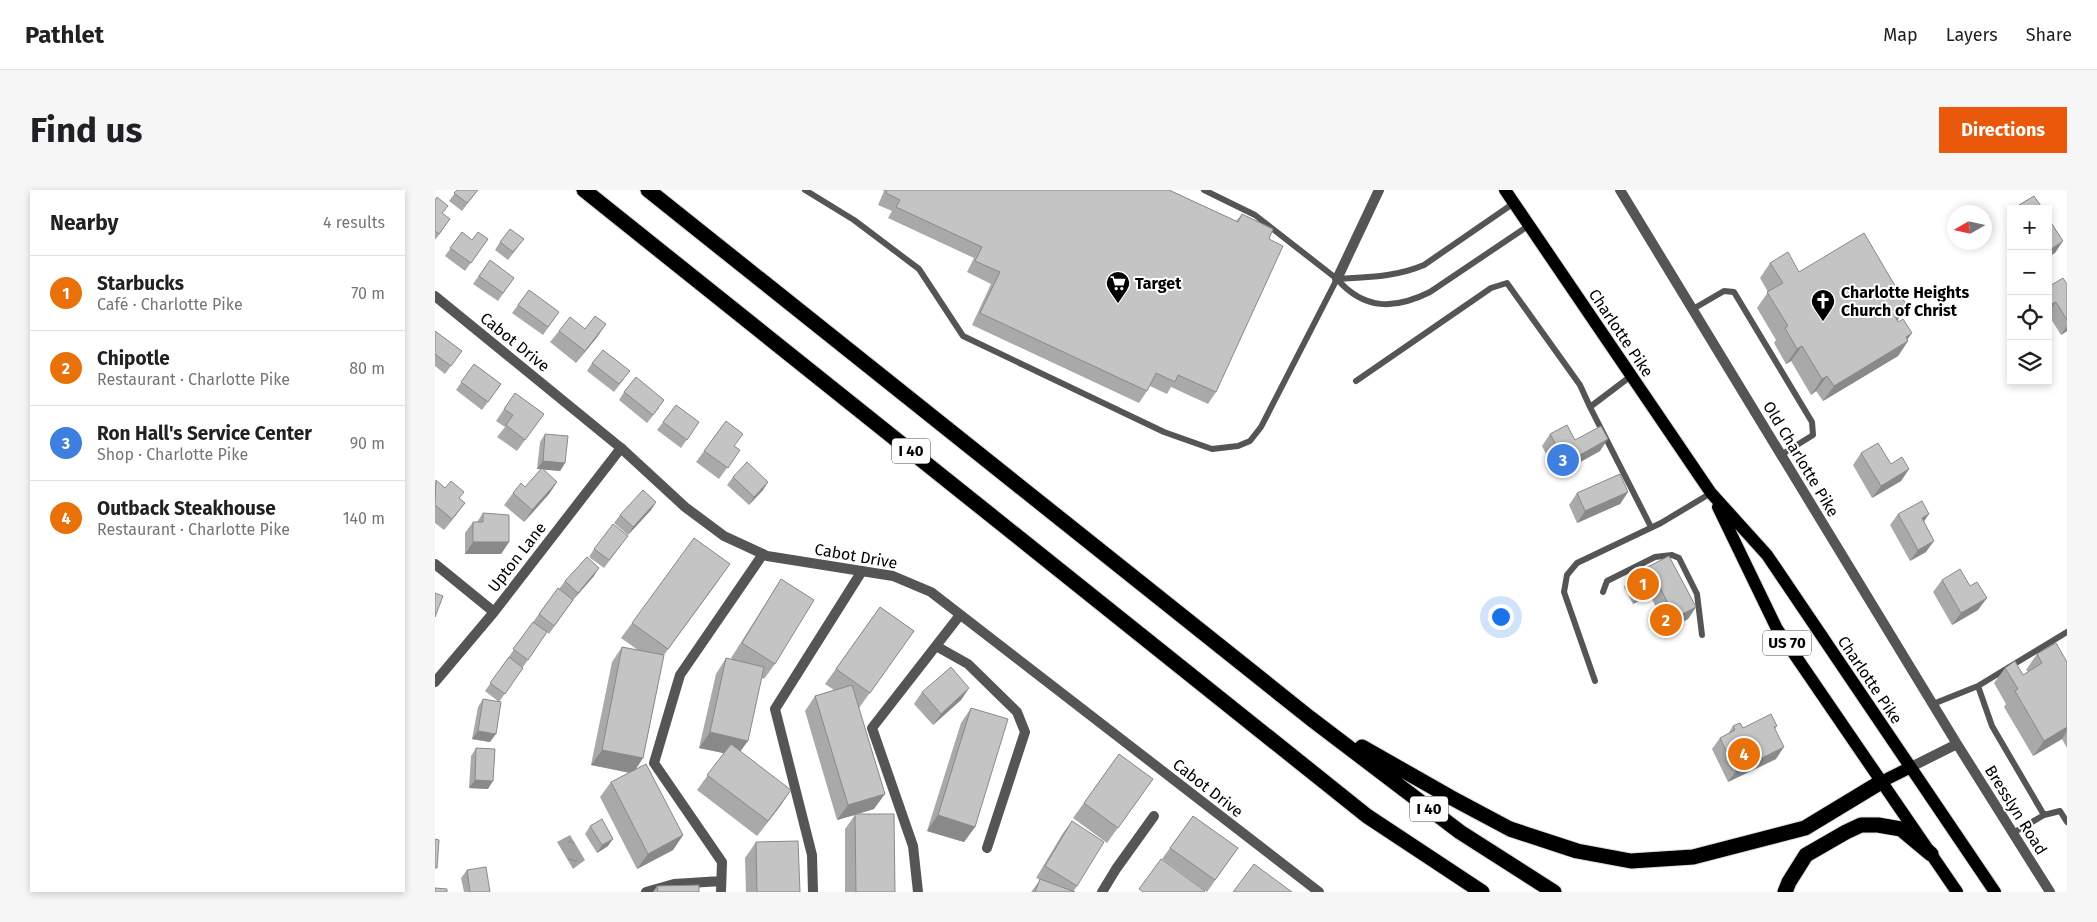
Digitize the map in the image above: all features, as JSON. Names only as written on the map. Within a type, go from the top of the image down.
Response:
[{"type":"highway","name":"I 40","points":[[584,190],[1367,816],[1478,890]]},
{"type":"highway","name":"I 40","points":[[648,190],[1310,718],[1460,832],[1554,892]]},
{"type":"highway","points":[[1310,718],[1449,797],[1510,829],[1577,851],[1631,861],[1693,857],[1805,828],[1881,782]]},
{"type":"highway","points":[[1785,892],[1805,855],[1861,825],[1878,825],[1901,829],[1931,854]]},
{"type":"main road","name":"Charlotte Pike","points":[[1505,190],[1711,493],[1767,555],[1909,768],[1995,892]]},
{"type":"main road","name":"Charlotte Pike","points":[[1711,493],[1777,629],[1957,892]]},
{"type":"main road","points":[[1881,782],[1909,768]]},
{"type":"street","points":[[1337,279],[1379,190]]},
{"type":"street","name":"Old Charlotte Pike","points":[[1620,190],[1957,744]]},
{"type":"street","name":"Cabot Drive","points":[[435,296],[621,448],[685,507],[724,536],[763,554],[893,576],[931,592],[1319,892]]},
{"type":"street","name":"Upton Lane","points":[[435,682],[494,612],[621,448]]},
{"type":"street","points":[[721,892],[722,862],[654,763],[680,675],[763,554]]},
{"type":"street","points":[[435,564],[494,612]]},
{"type":"street","points":[[813,892],[812,855],[775,709],[861,571]]},
{"type":"street","points":[[918,892],[913,846],[872,728],[960,615]]},
{"type":"street","points":[[936,646],[967,664],[996,691],[1017,712],[1025,732],[987,848]]},
{"type":"street","points":[[1909,768],[1957,744]]},
{"type":"street","name":"Bresslyn Road","points":[[1957,744],[2050,892]]},
{"type":"street","points":[[1102,892],[1154,816]]},
{"type":"street","points":[[646,892],[674,884],[721,881]]},
{"type":"lane","points":[[805,190],[854,220],[919,269],[963,336],[1164,432],[1212,449],[1238,446],[1250,441],[1261,426],[1337,279]]},
{"type":"lane","points":[[1204,190],[1255,215],[1337,279],[1348,291],[1365,302],[1388,305],[1415,300],[1430,292],[1528,226]]},
{"type":"lane","points":[[1337,279],[1387,276],[1413,270],[1514,203]]},
{"type":"lane","points":[[1356,381],[1491,288],[1507,283],[1580,384],[1651,527]]},
{"type":"lane","points":[[1693,309],[1724,291],[1734,292],[1812,422],[1813,435],[1781,455]]},
{"type":"lane","points":[[1590,407],[1631,376]]},
{"type":"lane","points":[[1595,681],[1563,592],[1567,575],[1577,563],[1651,527],[1711,493]]},
{"type":"lane","points":[[1603,592],[1607,581],[1655,557],[1672,554],[1679,558],[1697,594],[1702,635]]},
{"type":"lane","points":[[1933,704],[1978,686],[2067,632]]},
{"type":"lane","points":[[1978,686],[1992,726],[2043,816]]},
{"type":"lane","points":[[2013,833],[2043,816],[2060,811],[2067,806]]},
{"type":"lane","points":[[2060,811],[2067,822]]},
{"type":"water","points":[[570,835],[585,860],[573,869],[557,842]]},
{"type":"building","points":[[457,190],[478,190],[467,203],[454,193]]},
{"type":"building","name":"Target","points":[[887,190],[1169,190],[1238,222],[1242,214],[1273,229],[1269,239],[1283,246],[1216,392],[1178,375],[1175,382],[1156,373],[1147,391],[980,313],[1000,272],[975,261],[982,247],[896,207],[900,200],[886,193]]},
{"type":"building","points":[[2034,196],[2040,205],[2019,205]]},
{"type":"building","points":[[437,197],[448,206],[442,213],[450,219],[439,234],[435,231],[435,200]]},
{"type":"building","points":[[2052,224],[2063,241],[2052,248]]},
{"type":"building","points":[[510,229],[524,239],[513,252],[500,242]]},
{"type":"building","points":[[462,232],[472,240],[478,232],[488,239],[471,263],[450,248]]},
{"type":"building","points":[[1864,233],[1907,306],[1894,314],[1898,322],[1903,319],[1912,333],[1906,337],[1908,341],[1834,386],[1827,376],[1822,379],[1802,346],[1797,349],[1785,328],[1788,326],[1767,292],[1783,283],[1770,263],[1788,252],[1799,272]]},
{"type":"building","points":[[490,260],[514,278],[503,293],[479,276]]},
{"type":"building","points":[[2063,278],[2067,284],[2067,320],[2056,302],[2052,304],[2052,285]]},
{"type":"building","points":[[529,290],[559,312],[548,327],[518,305]]},
{"type":"building","points":[[595,316],[606,324],[585,351],[559,331],[570,317],[585,329]]},
{"type":"building","points":[[435,331],[462,351],[451,366],[435,354]]},
{"type":"building","points":[[603,350],[630,371],[619,384],[592,363]]},
{"type":"building","points":[[474,364],[501,384],[488,402],[461,382]]},
{"type":"building","points":[[636,377],[664,400],[653,415],[624,392]]},
{"type":"building","points":[[515,393],[544,414],[525,440],[506,425],[513,415],[504,409]]},
{"type":"building","points":[[676,405],[699,422],[687,440],[663,422]]},
{"type":"building","points":[[726,421],[743,434],[734,446],[740,450],[728,468],[704,451]]},
{"type":"building","points":[[1567,425],[1575,440],[1601,426],[1608,439],[1566,463],[1550,434]]},
{"type":"building","points":[[545,434],[568,436],[565,463],[543,461]]},
{"type":"building","points":[[1878,443],[1891,464],[1902,457],[1909,469],[1881,486],[1861,453]]},
{"type":"building","points":[[747,462],[768,482],[754,497],[733,477]]},
{"type":"building","points":[[542,468],[557,482],[532,510],[513,493],[521,483],[525,487]]},
{"type":"building","points":[[1620,474],[1628,492],[1585,511],[1577,493]]},
{"type":"building","points":[[436,480],[445,488],[451,481],[464,492],[459,498],[465,503],[452,519],[435,505]]},
{"type":"building","points":[[643,490],[656,502],[633,527],[620,515]]},
{"type":"building","points":[[1922,501],[1929,514],[1922,518],[1934,541],[1918,550],[1898,514]]},
{"type":"building","points":[[483,513],[509,515],[509,542],[473,542],[473,522],[483,522]]},
{"type":"building","points":[[613,524],[628,536],[609,560],[594,549]]},
{"type":"building","points":[[694,538],[730,564],[668,649],[632,623]]},
{"type":"building","points":[[1669,556],[1696,607],[1675,618],[1658,583],[1641,593],[1632,575]]},
{"type":"building","points":[[587,557],[599,568],[578,593],[565,581]]},
{"type":"building","points":[[1960,569],[1970,586],[1977,582],[1987,598],[1961,613],[1942,580]]},
{"type":"building","points":[[781,579],[814,600],[775,664],[742,643]]},
{"type":"building","points":[[558,588],[573,600],[554,626],[539,614]]},
{"type":"building","points":[[435,593],[443,596],[435,617]]},
{"type":"building","points":[[880,607],[914,631],[870,693],[836,669]]},
{"type":"building","points":[[533,622],[547,632],[528,660],[513,649]]},
{"type":"building","points":[[2056,643],[2067,662],[2067,727],[2044,741],[2015,691],[2018,689],[2005,668],[2015,661],[2023,675],[2042,663],[2037,654]]},
{"type":"building","points":[[622,647],[664,655],[643,758],[602,750]]},
{"type":"building","points":[[509,657],[523,668],[505,694],[490,683]]},
{"type":"building","points":[[726,658],[764,667],[748,741],[710,732]]},
{"type":"building","points":[[951,667],[969,688],[941,714],[922,692]]},
{"type":"building","points":[[852,685],[885,794],[848,805],[815,696]]},
{"type":"building","points":[[483,699],[501,702],[496,734],[478,731]]},
{"type":"building","points":[[971,708],[1008,719],[975,827],[938,815]]},
{"type":"building","points":[[1771,714],[1777,726],[1774,727],[1784,747],[1736,771],[1720,738],[1735,730],[1733,726],[1740,723],[1743,728]]},
{"type":"building","points":[[731,744],[791,790],[768,821],[707,775]]},
{"type":"building","points":[[476,748],[495,749],[493,781],[475,780]]},
{"type":"building","points":[[1119,754],[1153,779],[1118,828],[1084,803]]},
{"type":"building","points":[[646,764],[683,835],[648,854],[611,782]]},
{"type":"building","points":[[855,814],[894,814],[895,892],[856,892]]},
{"type":"building","points":[[1193,816],[1238,848],[1215,880],[1170,848]]},
{"type":"building","points":[[602,819],[613,839],[602,845],[590,826]]},
{"type":"building","points":[[1072,821],[1104,842],[1077,886],[1045,866]]},
{"type":"building","points":[[435,839],[439,840],[437,868],[435,868]]},
{"type":"building","points":[[798,841],[800,892],[757,892],[756,842]]},
{"type":"building","points":[[1161,859],[1205,891],[1143,892],[1139,889]]},
{"type":"building","points":[[1254,864],[1292,892],[1233,892]]},
{"type":"building","points":[[486,867],[490,892],[470,892],[467,870]]},
{"type":"building","points":[[1040,879],[1075,892],[1035,892]]},
{"type":"building","points":[[699,885],[699,892],[658,892],[657,886]]},
{"type":"building","points":[[435,888],[447,889],[447,892],[435,892]]},
{"type":"place","name":"Target","points":[[1118,304]]},
{"type":"place","name":"Charlotte Heights Church of Christ","points":[[1823,322]]},
{"type":"place","name":"Ron Hall's Service Center","points":[[1563,460]]},
{"type":"place","name":"Starbucks","points":[[1643,584]]},
{"type":"place","name":"Chipotle","points":[[1666,620]]},
{"type":"place","name":"Outback Steakhouse","points":[[1744,754]]}]
